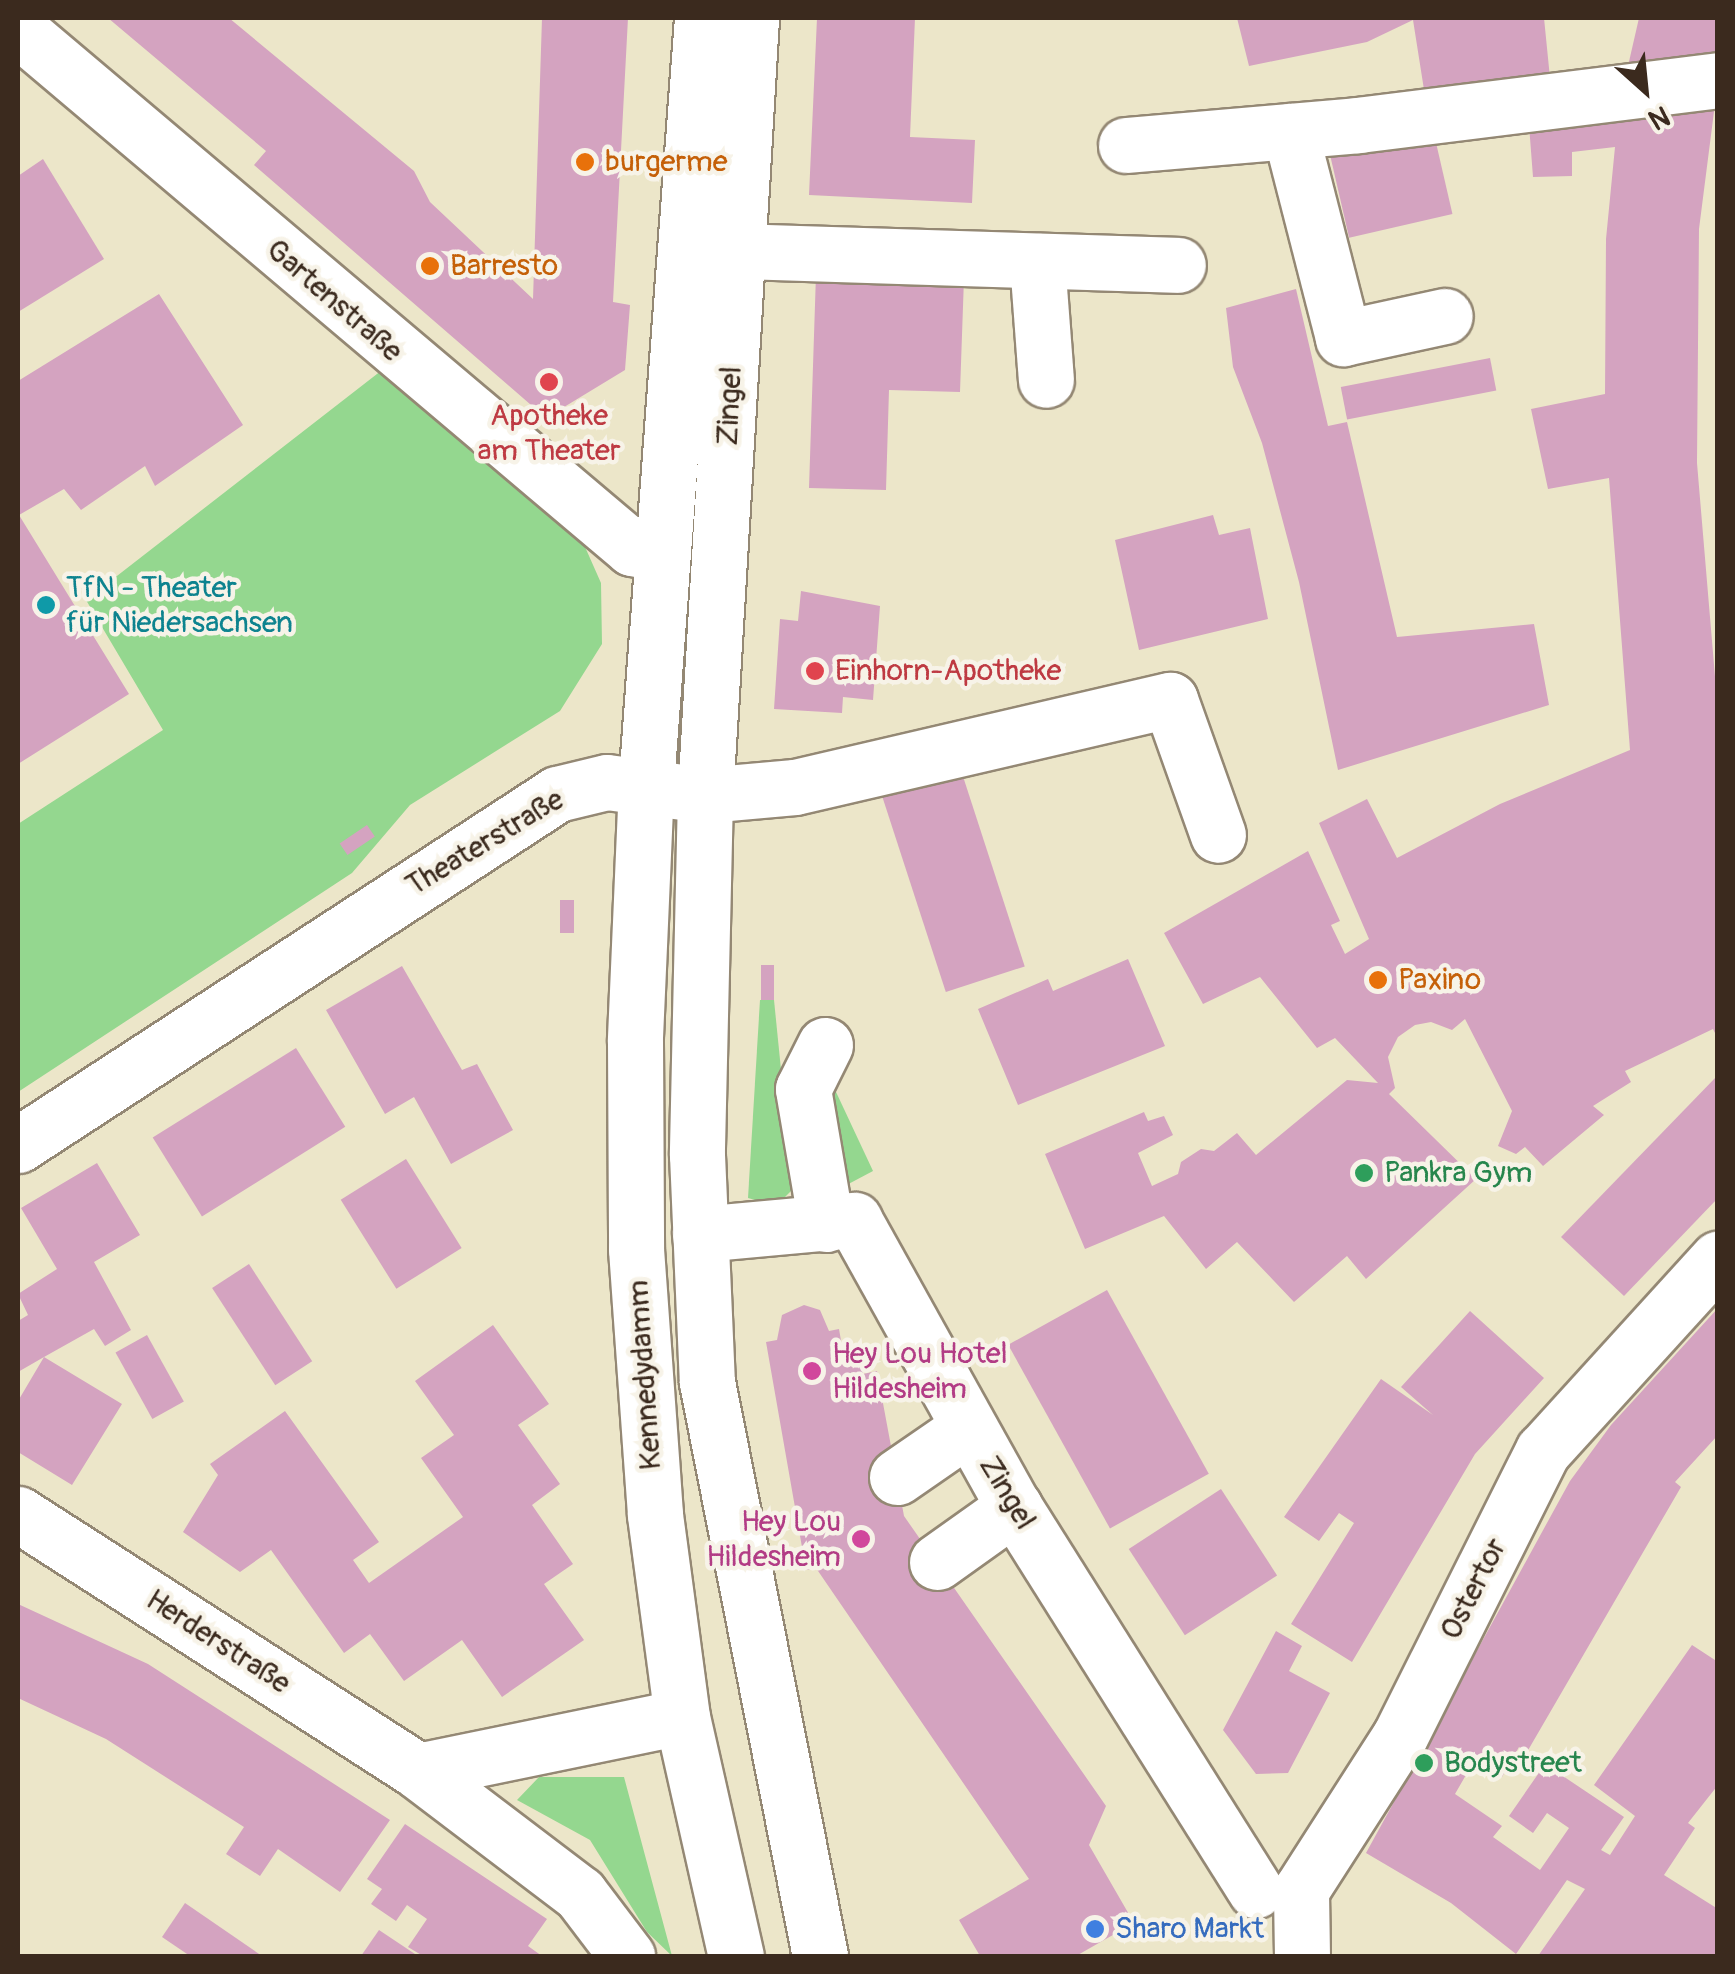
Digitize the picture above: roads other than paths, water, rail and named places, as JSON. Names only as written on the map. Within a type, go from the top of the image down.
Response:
[{"type":"street","name":"Zingel","points":[[646,785],[702,18]]},
{"type":"street","name":"Zingel","points":[[705,794],[751,18]]},
{"type":"street","name":"Gartenstraße","points":[[18,29],[632,548],[662,554]]},
{"type":"street","points":[[1126,146],[1290,131],[1718,80]]},
{"type":"street","points":[[1290,131],[1343,338],[1445,316]]},
{"type":"street","points":[[738,251],[1178,265]]},
{"type":"street","points":[[1037,260],[1046,380]]},
{"type":"street","name":"Theaterstraße","points":[[18,1145],[557,794],[607,782],[705,794],[796,787],[1170,700],[1218,836]]},
{"type":"street","name":"Kennedydamm","points":[[646,785],[635,1042],[636,1249],[655,1515],[682,1717],[736,1956]]},
{"type":"street","name":"Kennedydamm","points":[[705,794],[700,1234],[706,1382],[820,1956]]},
{"type":"street","points":[[825,1045],[804,1089],[826,1224]]},
{"type":"street","name":"Zingel","points":[[700,1234],[854,1220],[1014,1506],[1255,1890]]},
{"type":"street","name":"Ostertor","points":[[1302,1956],[1301,1890],[1400,1736],[1543,1451],[1718,1258]]},
{"type":"street","points":[[897,1478],[968,1428]]},
{"type":"street","points":[[938,1562],[1014,1506]]},
{"type":"street","name":"Herderstraße","points":[[18,1514],[418,1771],[580,1894],[628,1956]]},
{"type":"street","points":[[418,1771],[682,1717]]},
{"type":"place","name":"burgerme","points":[[585,162]]},
{"type":"place","name":"Barresto","points":[[430,266]]},
{"type":"place","name":"Apotheke am Theater","points":[[549,382]]},
{"type":"place","name":"TfN - Theater für Niedersachsen","points":[[46,605]]},
{"type":"place","name":"Einhorn-Apotheke","points":[[815,671]]},
{"type":"place","name":"Paxino","points":[[1378,980]]},
{"type":"place","name":"Pankra Gym","points":[[1364,1173]]},
{"type":"place","name":"Hey Lou Hotel Hildesheim","points":[[812,1371]]},
{"type":"place","name":"Hey Lou Hildesheim","points":[[861,1539]]},
{"type":"place","name":"Bodystreet","points":[[1424,1763]]},
{"type":"place","name":"Sharo Markt","points":[[1095,1929]]}]
